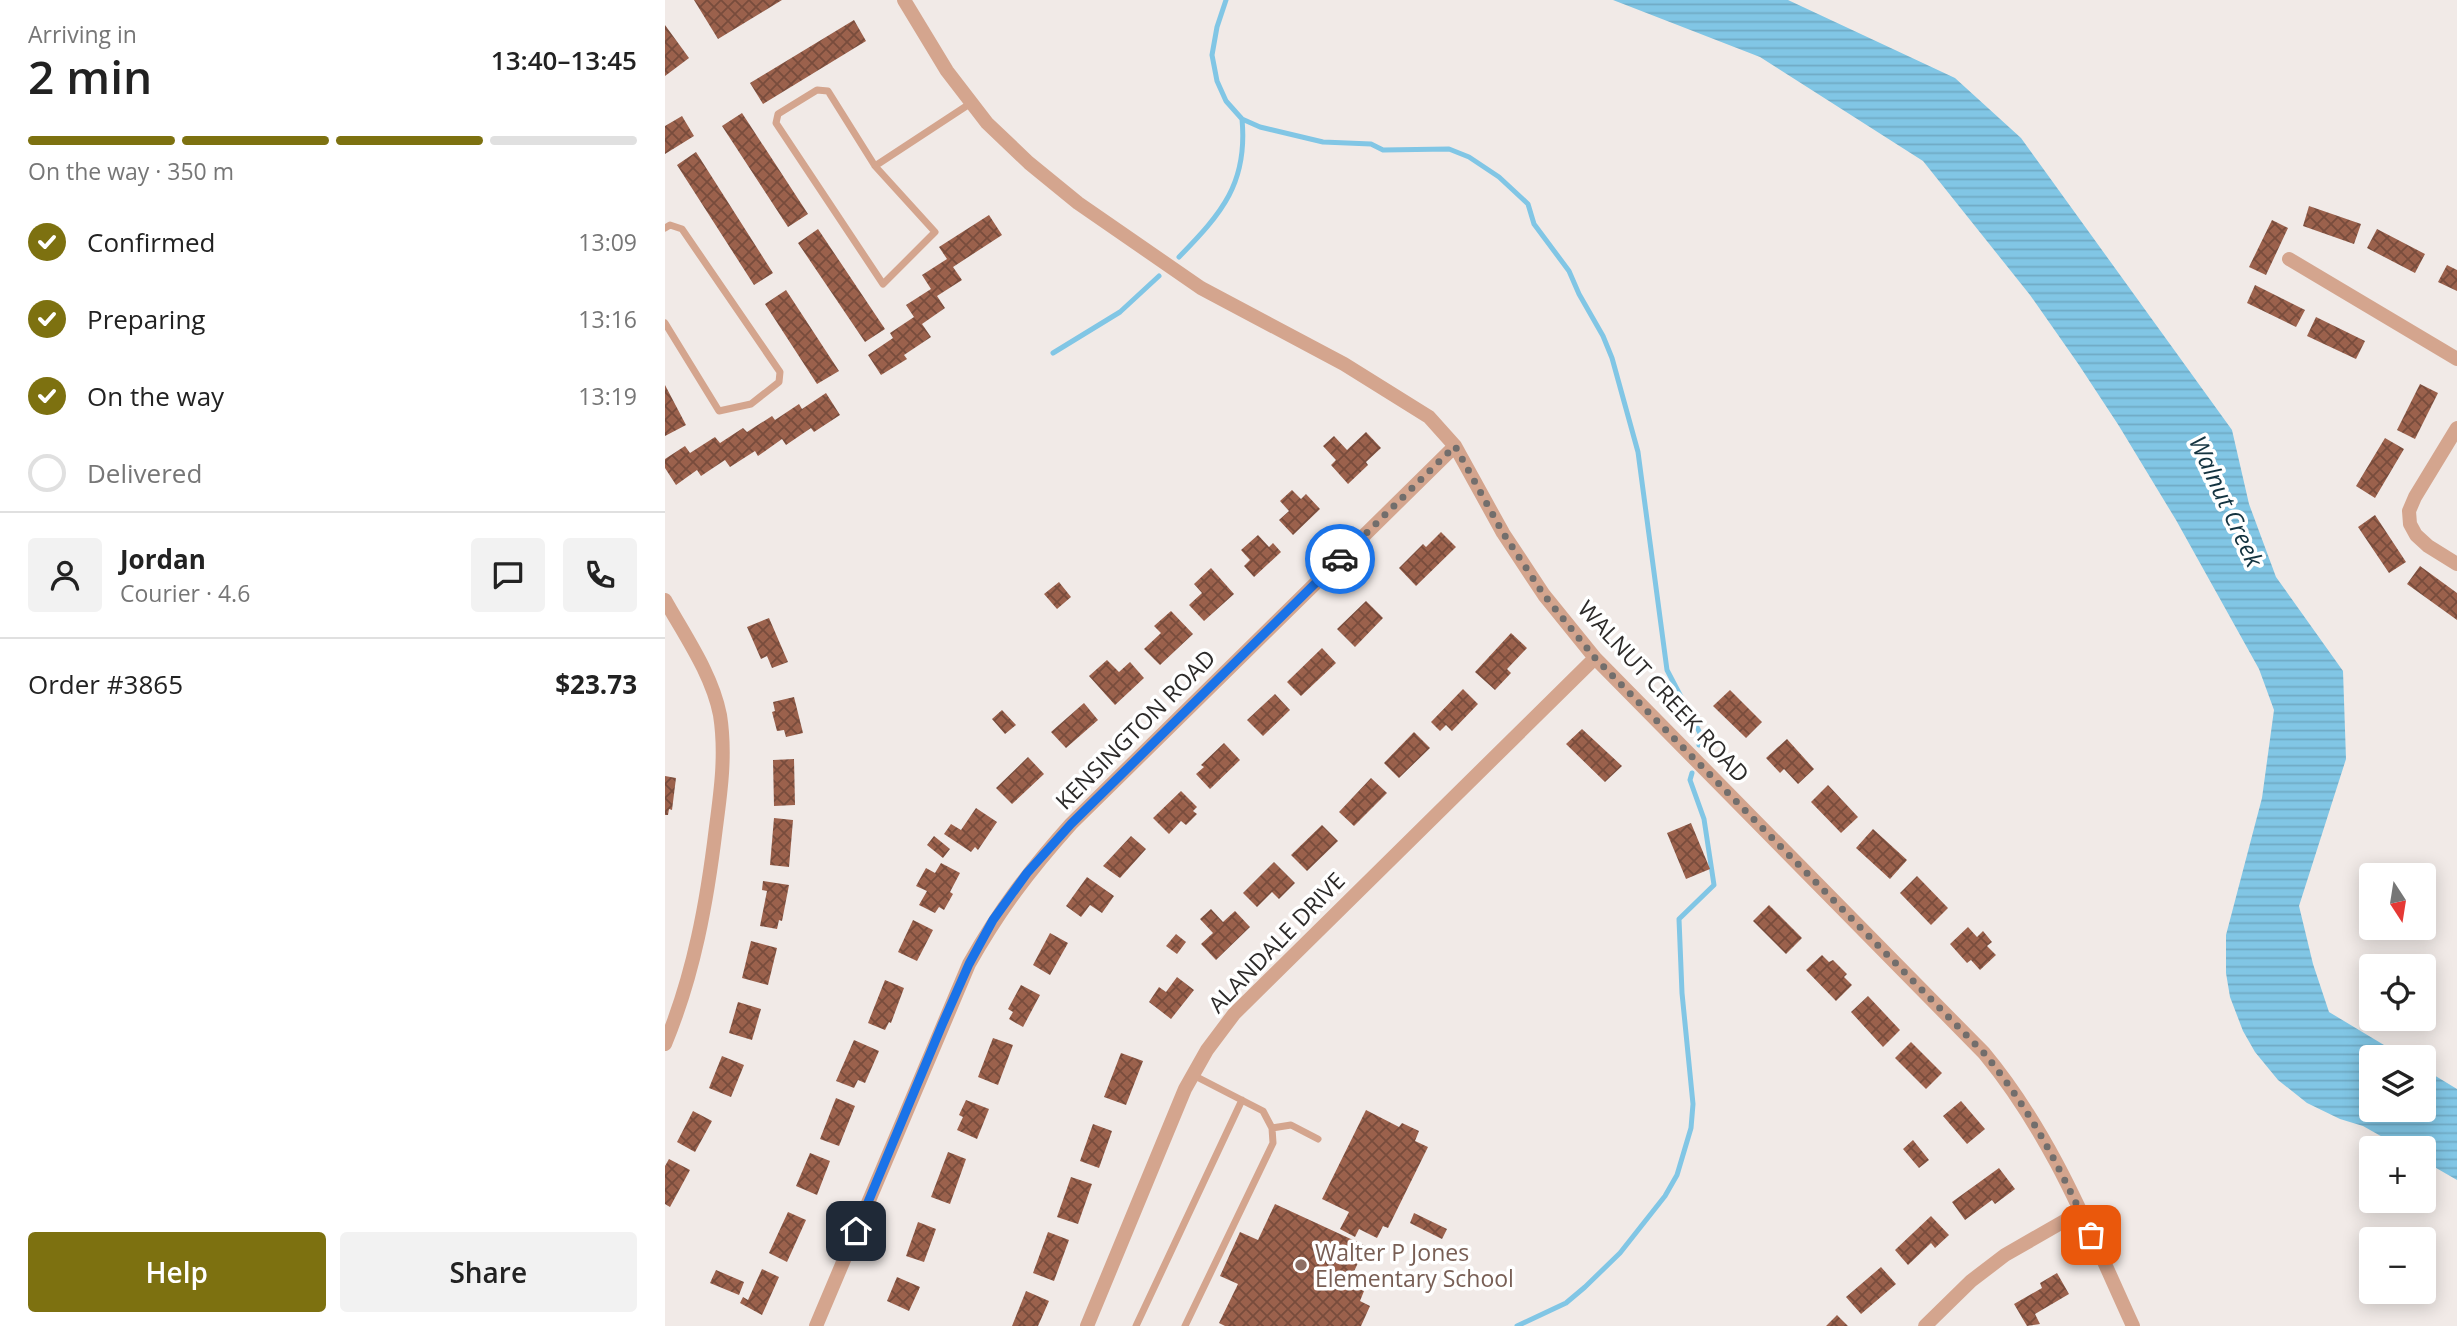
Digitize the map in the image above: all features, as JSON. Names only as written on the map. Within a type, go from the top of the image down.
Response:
[{"type":"street","name":"WALNUT CREEK ROAD","points":[[904,0],[947,71],[987,123],[1029,163],[1078,203],[1202,288],[1344,364],[1429,417],[1455,446],[1503,533],[1544,595],[1595,658],[1984,1053],[2011,1086],[2037,1126],[2133,1326]]},
{"type":"street","points":[[2289,259],[2457,359]]},
{"type":"street","points":[[2457,428],[2409,511],[2410,524],[2416,535],[2457,564]]},
{"type":"street","name":"KENSINGTON ROAD","points":[[816,1326],[969,964],[993,920],[1071,824],[1455,446]]},
{"type":"street","points":[[665,600],[702,666],[712,690],[720,714],[723,743],[723,772],[697,949],[677,1015],[665,1044]]},
{"type":"street","name":"ALANDALE DRIVE","points":[[1087,1326],[1185,1089],[1206,1050],[1234,1014],[1595,658]]},
{"type":"street","points":[[1925,1326],[1971,1281],[2004,1255],[2080,1212]]},
{"type":"lane","points":[[817,90],[828,91],[875,166],[935,232],[883,284],[776,123],[778,114],[817,90]]},
{"type":"lane","points":[[875,166],[972,103]]},
{"type":"lane","points":[[665,228],[670,225],[682,229],[780,372],[779,382],[751,404],[719,411],[665,323]]},
{"type":"lane","points":[[1185,1326],[1273,1143],[1272,1128],[1263,1111],[1193,1074]]},
{"type":"lane","points":[[1136,1326],[1242,1100]]},
{"type":"lane","points":[[1272,1128],[1291,1125],[1318,1139]]},
{"type":"water","name":"Walnut Creek","points":[[1613,0],[1788,0],[1955,78],[2021,138],[2232,430],[2249,504],[2276,577],[2343,671],[2346,759],[2299,906],[2313,964],[2329,1012],[2384,1045],[2359,1045],[2359,1122],[2436,1122],[2436,1076],[2457,1089],[2457,1180],[2436,1168],[2436,1136],[2381,1136],[2307,1103],[2278,1080],[2255,1052],[2243,1031],[2230,997],[2226,973],[2226,935],[2262,798],[2274,710],[2259,669],[2176,520],[2119,426],[2030,295],[1923,161],[1760,57]]},
{"type":"building","points":[[694,0],[782,0],[718,39]]},
{"type":"building","points":[[854,20],[866,41],[763,104],[750,83]]},
{"type":"building","points":[[665,25],[689,58],[665,76]]},
{"type":"building","points":[[742,113],[808,214],[788,227],[722,126]]},
{"type":"building","points":[[682,116],[694,136],[665,154],[665,126]]},
{"type":"building","points":[[696,152],[773,273],[754,285],[677,165]]},
{"type":"building","points":[[2309,206],[2361,224],[2354,244],[2303,226]]},
{"type":"building","points":[[989,215],[1002,235],[953,267],[962,280],[937,296],[945,308],[922,324],[931,337],[904,355],[907,359],[881,375],[868,355],[893,338],[890,333],[914,317],[906,305],[931,289],[922,275],[947,259],[939,247]]},
{"type":"building","points":[[2272,220],[2288,228],[2266,275],[2249,267]]},
{"type":"building","points":[[818,229],[885,329],[865,342],[798,243]]},
{"type":"building","points":[[2377,229],[2425,254],[2415,273],[2367,248]]},
{"type":"building","points":[[2447,265],[2457,270],[2457,291],[2438,282]]},
{"type":"building","points":[[2255,285],[2305,310],[2296,327],[2247,303]]},
{"type":"building","points":[[786,290],[839,371],[817,384],[765,304]]},
{"type":"building","points":[[2316,317],[2365,341],[2356,359],[2307,336]]},
{"type":"building","points":[[2420,384],[2438,393],[2415,439],[2397,430]]},
{"type":"building","points":[[665,385],[686,425],[665,436]]},
{"type":"building","points":[[826,393],[840,415],[814,432],[811,428],[786,445],[782,439],[758,456],[755,451],[730,467],[725,460],[701,476],[697,470],[676,485],[665,468],[665,459],[685,446],[690,453],[715,437],[720,443],[743,428],[747,432],[772,416],[775,420],[799,404],[802,409]]},
{"type":"building","points":[[1366,432],[1381,448],[1348,484],[1331,465],[1336,460],[1323,446],[1334,436],[1347,450]]},
{"type":"building","points":[[2385,438],[2404,449],[2375,498],[2356,486]]},
{"type":"building","points":[[1292,490],[1301,499],[1306,494],[1320,509],[1293,535],[1279,520],[1289,511],[1280,501]]},
{"type":"building","points":[[2375,515],[2406,562],[2389,573],[2358,527]]},
{"type":"building","points":[[1441,532],[1456,547],[1416,586],[1399,568],[1423,544],[1426,547]]},
{"type":"building","points":[[1258,535],[1269,547],[1273,543],[1281,552],[1254,577],[1244,566],[1250,560],[1241,550]]},
{"type":"building","points":[[2420,566],[2457,593],[2457,620],[2407,584]]},
{"type":"building","points":[[1211,568],[1234,594],[1204,621],[1189,605],[1202,593],[1194,584]]},
{"type":"building","points":[[1059,582],[1071,597],[1057,609],[1044,594]]},
{"type":"building","points":[[1366,601],[1383,618],[1355,647],[1337,629]]},
{"type":"building","points":[[1171,611],[1193,634],[1160,665],[1144,649],[1161,633],[1154,626]]},
{"type":"building","points":[[769,618],[788,662],[772,668],[767,656],[761,659],[747,627]]},
{"type":"building","points":[[1511,633],[1527,648],[1507,669],[1511,673],[1495,690],[1475,672]]},
{"type":"building","points":[[1322,648],[1336,663],[1301,696],[1287,682]]},
{"type":"building","points":[[1107,660],[1119,672],[1130,662],[1144,678],[1115,705],[1089,676]]},
{"type":"building","points":[[1463,689],[1478,704],[1452,731],[1446,725],[1440,731],[1431,722]]},
{"type":"building","points":[[1730,690],[1762,722],[1746,738],[1713,706]]},
{"type":"building","points":[[1275,694],[1290,710],[1263,736],[1247,720]]},
{"type":"building","points":[[794,697],[803,733],[786,737],[784,730],[777,731],[772,712],[775,711],[773,702]]},
{"type":"building","points":[[1084,703],[1098,720],[1066,748],[1051,732]]},
{"type":"building","points":[[1002,710],[1016,725],[1005,734],[992,719]]},
{"type":"building","points":[[1582,729],[1622,766],[1605,782],[1566,744]]},
{"type":"building","points":[[1414,732],[1430,748],[1399,778],[1384,763]]},
{"type":"building","points":[[1787,739],[1814,769],[1798,784],[1784,769],[1780,773],[1766,758]]},
{"type":"building","points":[[1224,743],[1240,760],[1210,789],[1196,774],[1204,767],[1201,765]]},
{"type":"building","points":[[1028,757],[1044,774],[1012,804],[996,788]]},
{"type":"building","points":[[794,759],[795,805],[774,806],[773,760]]},
{"type":"building","points":[[665,776],[676,778],[672,810],[669,809],[668,815],[665,815]]},
{"type":"building","points":[[1371,778],[1387,793],[1354,826],[1339,812]]},
{"type":"building","points":[[1828,785],[1858,817],[1841,833],[1811,802]]},
{"type":"building","points":[[1181,791],[1197,807],[1193,811],[1197,814],[1186,825],[1181,821],[1169,834],[1153,818]]},
{"type":"building","points":[[976,808],[997,822],[978,850],[975,847],[971,852],[944,834],[951,824],[961,830]]},
{"type":"building","points":[[774,818],[793,820],[789,867],[770,865]]},
{"type":"building","points":[[1691,823],[1710,869],[1686,879],[1667,833]]},
{"type":"building","points":[[1322,825],[1338,841],[1307,871],[1291,855]]},
{"type":"building","points":[[1873,829],[1907,860],[1890,879],[1856,848]]},
{"type":"building","points":[[934,836],[950,849],[943,858],[927,845]]},
{"type":"building","points":[[1131,836],[1146,849],[1120,878],[1103,866]]},
{"type":"building","points":[[1274,862],[1295,883],[1279,899],[1272,892],[1257,907],[1243,893]]},
{"type":"building","points":[[941,863],[960,873],[944,910],[939,907],[935,913],[919,905],[927,891],[916,886],[926,868],[935,873]]},
{"type":"building","points":[[1917,876],[1948,908],[1931,925],[1900,893]]},
{"type":"building","points":[[1087,877],[1114,896],[1102,913],[1090,905],[1081,917],[1066,906]]},
{"type":"building","points":[[763,881],[789,885],[782,921],[779,920],[777,929],[760,926],[767,891],[762,890]]},
{"type":"building","points":[[1769,905],[1802,938],[1786,954],[1753,921]]},
{"type":"building","points":[[1211,909],[1223,922],[1235,911],[1250,927],[1216,960],[1201,944],[1213,933],[1200,919]]},
{"type":"building","points":[[913,920],[933,930],[917,961],[898,952]]},
{"type":"building","points":[[1968,927],[1977,937],[1983,931],[1992,942],[1987,946],[1996,955],[1980,970],[1971,960],[1967,963],[1950,944]]},
{"type":"building","points":[[1050,933],[1068,943],[1050,975],[1033,965]]},
{"type":"building","points":[[1176,934],[1186,942],[1177,954],[1166,946]]},
{"type":"building","points":[[751,941],[777,948],[768,985],[742,978]]},
{"type":"building","points":[[1822,955],[1829,962],[1833,960],[1847,974],[1844,977],[1852,985],[1836,1001],[1806,970]]},
{"type":"building","points":[[1177,977],[1194,990],[1171,1019],[1149,1002],[1159,987],[1166,992]]},
{"type":"building","points":[[885,980],[904,988],[891,1023],[889,1022],[885,1030],[868,1023]]},
{"type":"building","points":[[1021,985],[1040,995],[1023,1027],[1009,1019],[1013,1012],[1008,1009]]},
{"type":"building","points":[[1868,996],[1900,1030],[1883,1047],[1851,1012]]},
{"type":"building","points":[[738,1002],[761,1009],[752,1040],[729,1033]]},
{"type":"building","points":[[993,1038],[1013,1045],[998,1085],[978,1077]]},
{"type":"building","points":[[854,1040],[879,1051],[865,1083],[858,1080],[854,1088],[836,1081]]},
{"type":"building","points":[[1911,1042],[1942,1073],[1926,1089],[1895,1058]]},
{"type":"building","points":[[1121,1053],[1143,1061],[1126,1105],[1104,1097]]},
{"type":"building","points":[[722,1056],[744,1065],[731,1097],[709,1088]]},
{"type":"building","points":[[836,1098],[855,1106],[839,1146],[820,1139]]},
{"type":"building","points":[[966,1100],[989,1109],[977,1139],[957,1130],[963,1117],[959,1115]]},
{"type":"building","points":[[1961,1101],[1985,1129],[1967,1144],[1943,1116]]},
{"type":"building","points":[[1366,1110],[1399,1127],[1402,1123],[1419,1131],[1415,1141],[1428,1147],[1388,1228],[1383,1226],[1377,1238],[1359,1229],[1355,1237],[1340,1229],[1349,1212],[1322,1199]]},
{"type":"building","points":[[693,1111],[712,1121],[695,1152],[677,1142]]},
{"type":"building","points":[[1093,1124],[1112,1131],[1099,1168],[1080,1161]]},
{"type":"building","points":[[1913,1140],[1929,1160],[1919,1168],[1903,1149]]},
{"type":"building","points":[[948,1152],[966,1159],[950,1204],[931,1197]]},
{"type":"building","points":[[810,1153],[830,1161],[817,1195],[796,1186]]},
{"type":"building","points":[[669,1159],[690,1170],[670,1207],[665,1204],[665,1166]]},
{"type":"building","points":[[1999,1168],[2015,1189],[1995,1204],[1992,1200],[1965,1220],[1952,1202]]},
{"type":"building","points":[[1071,1177],[1092,1184],[1078,1224],[1057,1217]]},
{"type":"building","points":[[1275,1204],[1366,1246],[1348,1284],[1364,1291],[1360,1301],[1370,1306],[1361,1326],[1225,1326],[1219,1323],[1238,1284],[1220,1276],[1240,1232],[1258,1240]]},
{"type":"building","points":[[788,1212],[806,1220],[787,1262],[769,1253]]},
{"type":"building","points":[[1414,1213],[1447,1229],[1442,1239],[1410,1223]]},
{"type":"building","points":[[1931,1216],[1949,1235],[1935,1248],[1931,1243],[1908,1265],[1895,1250]]},
{"type":"building","points":[[918,1222],[936,1229],[924,1262],[906,1256]]},
{"type":"building","points":[[1048,1232],[1069,1240],[1054,1281],[1033,1273]]},
{"type":"building","points":[[1881,1267],[1896,1284],[1861,1314],[1846,1297]]},
{"type":"building","points":[[762,1269],[779,1277],[762,1315],[740,1303],[743,1297],[748,1300]]},
{"type":"building","points":[[716,1270],[744,1282],[739,1295],[710,1283]]},
{"type":"building","points":[[2057,1273],[2069,1294],[2035,1314],[2040,1324],[2027,1326],[2014,1304],[2042,1288],[2040,1283]]},
{"type":"building","points":[[897,1277],[920,1287],[909,1311],[887,1301]]},
{"type":"building","points":[[1026,1291],[1049,1301],[1038,1326],[1012,1326]]},
{"type":"building","points":[[1837,1315],[1848,1326],[1826,1326]]},
{"type":"waterway","points":[[1226,0],[1212,55],[1217,81],[1226,101],[1242,119],[1260,127],[1323,142],[1371,144],[1383,150],[1449,149],[1469,157],[1499,177],[1528,204],[1534,224],[1569,271],[1612,358],[1638,452],[1667,670],[1701,735],[1699,745]]},
{"type":"waterway","points":[[1179,257],[1208,226],[1229,196],[1241,161],[1242,119]]},
{"type":"waterway","points":[[1053,353],[1120,312],[1159,276]]},
{"type":"waterway","points":[[1517,1326],[1566,1303],[1585,1287],[1620,1253],[1665,1196],[1677,1175],[1691,1128],[1693,1104],[1682,993],[1679,919],[1714,885],[1704,819],[1690,780],[1692,773]]},
{"type":"way so far","points":[[1340,559],[1455,446],[1503,533],[1544,595],[1595,658],[1984,1053],[2011,1086],[2062,1172],[2091,1235]]},
{"type":"place","name":"Walter P Jones Elementary School","points":[[1301,1265]]},
{"type":"route","points":[[856,1231],[942,1025],[969,964],[993,920],[1027,873],[1071,824],[1340,559]]}]
